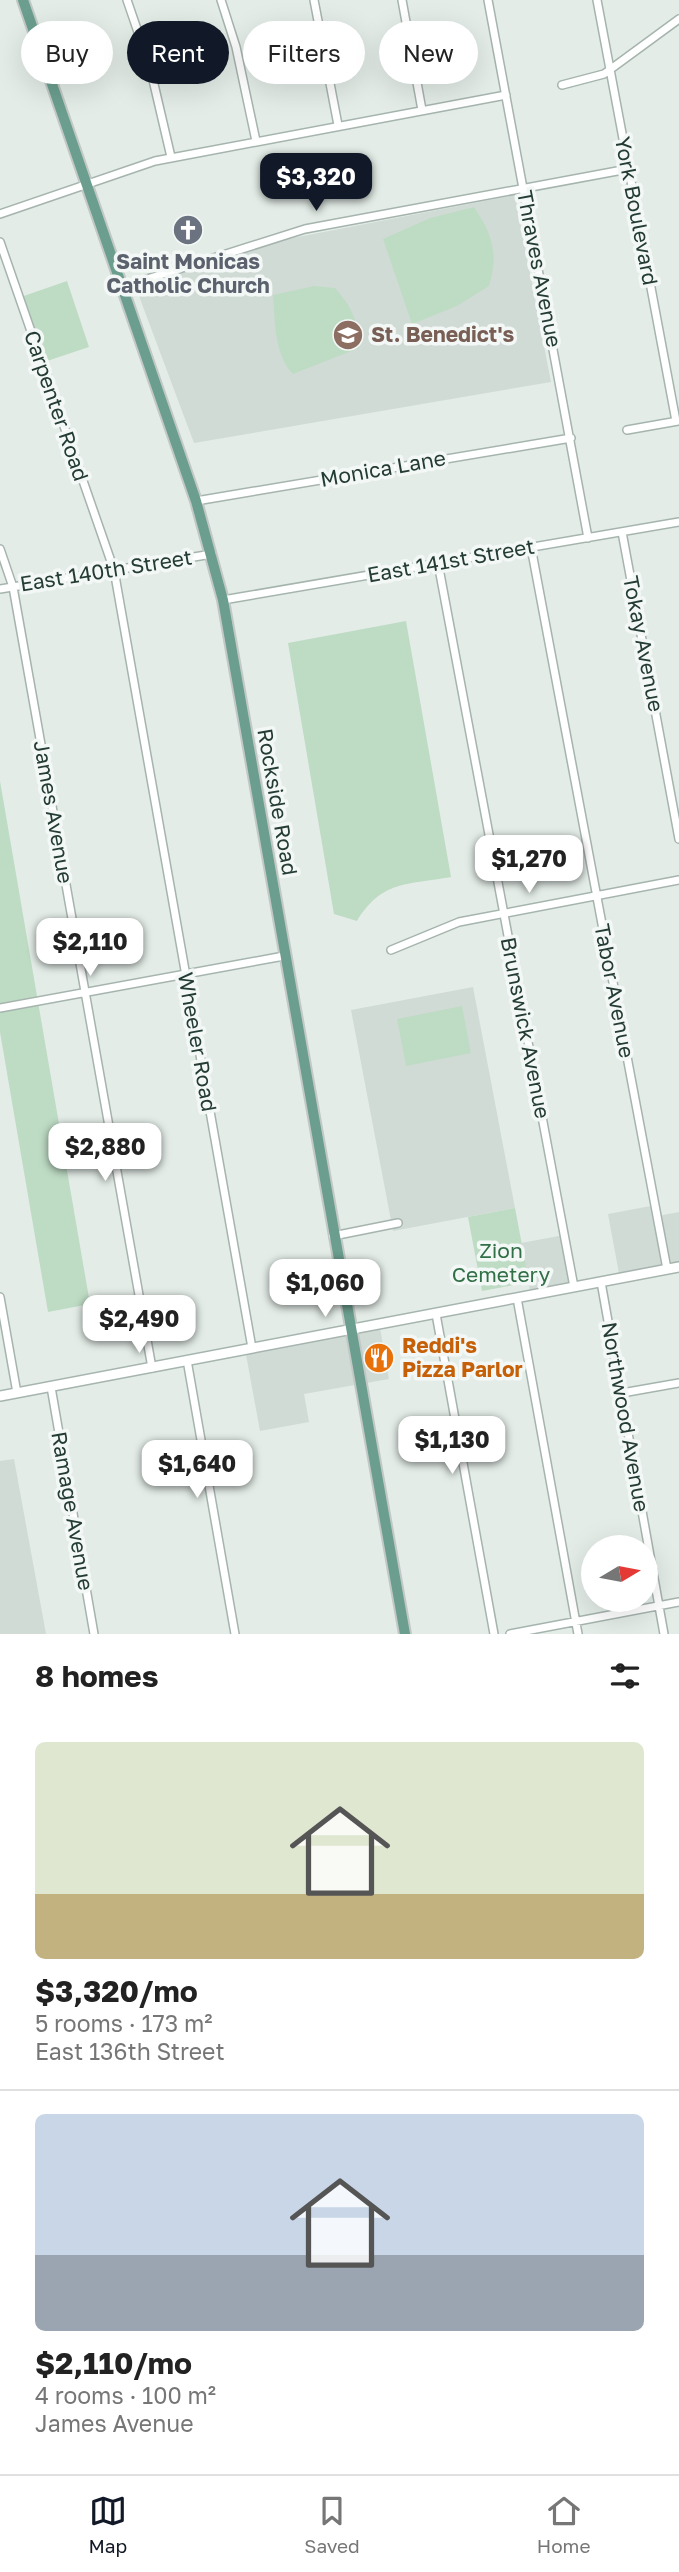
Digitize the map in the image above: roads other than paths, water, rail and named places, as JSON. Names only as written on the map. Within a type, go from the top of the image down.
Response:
[{"type":"main road","name":"Rockside Road","points":[[23,0],[196,501],[223,600],[405,1634]]},
{"type":"street","points":[[127,0],[150,67],[171,157]]},
{"type":"street","points":[[221,0],[236,47],[256,141]]},
{"type":"street","points":[[314,0],[338,125]]},
{"type":"street","points":[[401,0],[422,110]]},
{"type":"street","name":"Thraves Avenue","points":[[488,0],[588,538]]},
{"type":"street","name":"York Boulevard","points":[[597,0],[678,421]]},
{"type":"street","points":[[562,85],[598,77],[610,71],[679,19]]},
{"type":"street","points":[[0,214],[171,157],[506,95]]},
{"type":"street","points":[[122,287],[283,234],[628,169]]},
{"type":"street","name":"Carpenter Road","points":[[0,242],[114,570]]},
{"type":"street","points":[[627,430],[678,421]]},
{"type":"street","name":"Monica Lane","points":[[196,501],[571,438]]},
{"type":"street","name":"East 141st Street","points":[[223,600],[679,523]]},
{"type":"street","name":"Tokay Avenue","points":[[622,532],[679,839]]},
{"type":"street","name":"Tabor Avenue","points":[[531,547],[667,1269]]},
{"type":"street","name":"James Avenue","points":[[0,549],[13,587],[152,1368]]},
{"type":"street","name":"East 140th Street","points":[[0,589],[212,554]]},
{"type":"street","name":"Brunswick Avenue","points":[[438,564],[574,1287]]},
{"type":"street","name":"Wheeler Road","points":[[114,570],[252,1348]]},
{"type":"street","points":[[391,950],[459,922],[679,880]]},
{"type":"street","points":[[0,1008],[284,956]]},
{"type":"street","points":[[334,1236],[398,1223]]},
{"type":"street","points":[[0,1396],[679,1267]]},
{"type":"street","name":"Northwood Avenue","points":[[601,1282],[664,1634]]},
{"type":"street","points":[[0,1297],[17,1393]]},
{"type":"street","points":[[517,1298],[578,1634]]},
{"type":"street","points":[[436,1314],[495,1634]]},
{"type":"street","points":[[187,1360],[235,1634]]},
{"type":"street","points":[[622,1394],[679,1383]]},
{"type":"street","name":"Ramage Avenue","points":[[51,1387],[94,1634]]},
{"type":"street","points":[[510,1634],[679,1602]]},
{"type":"place","name":"Saint Monicas Catholic Church","points":[[188,230]]},
{"type":"place","name":"St. Benedict's","points":[[348,335]]},
{"type":"place","name":"Reddi's Pizza Parlor","points":[[379,1358]]},
{"type":"park label","name":"Zion Cemetery","points":[[501,1263]]}]
